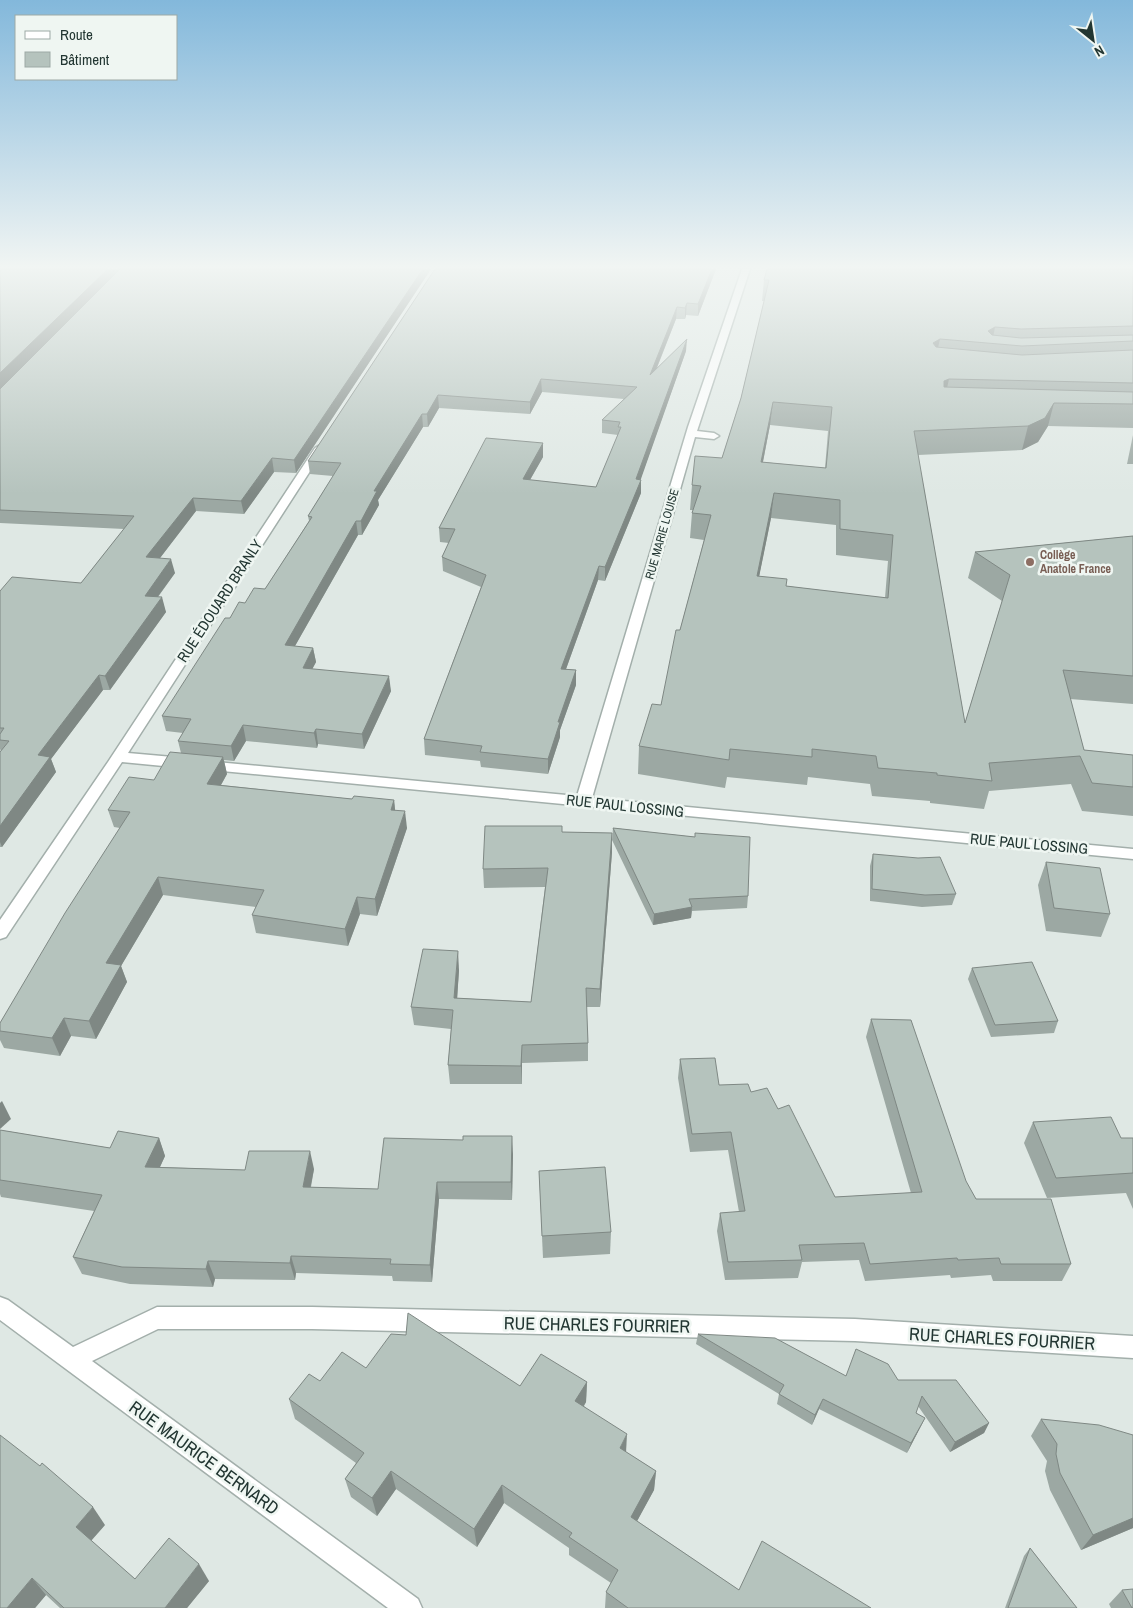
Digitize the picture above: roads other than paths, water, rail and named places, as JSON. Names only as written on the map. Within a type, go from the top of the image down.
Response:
[{"type":"street","name":"RUE MARIE LOUISE","points":[[583,802],[691,434],[721,344]]},
{"type":"street","name":"RUE ÉDOUARD BRANLY","points":[[0,933],[118,757],[329,434]]},
{"type":"street","points":[[691,434],[714,436]]},
{"type":"street","name":"RUE PAUL LOSSING","points":[[118,757],[1133,854]]},
{"type":"street","name":"RUE MAURICE BERNARD","points":[[0,1307],[409,1608]]},
{"type":"street","name":"RUE CHARLES FOURRIER","points":[[71,1360],[157,1318],[312,1318],[855,1330],[1133,1347]]},
{"type":"place","name":"Collège Anatole France","points":[[1030,562]]}]
